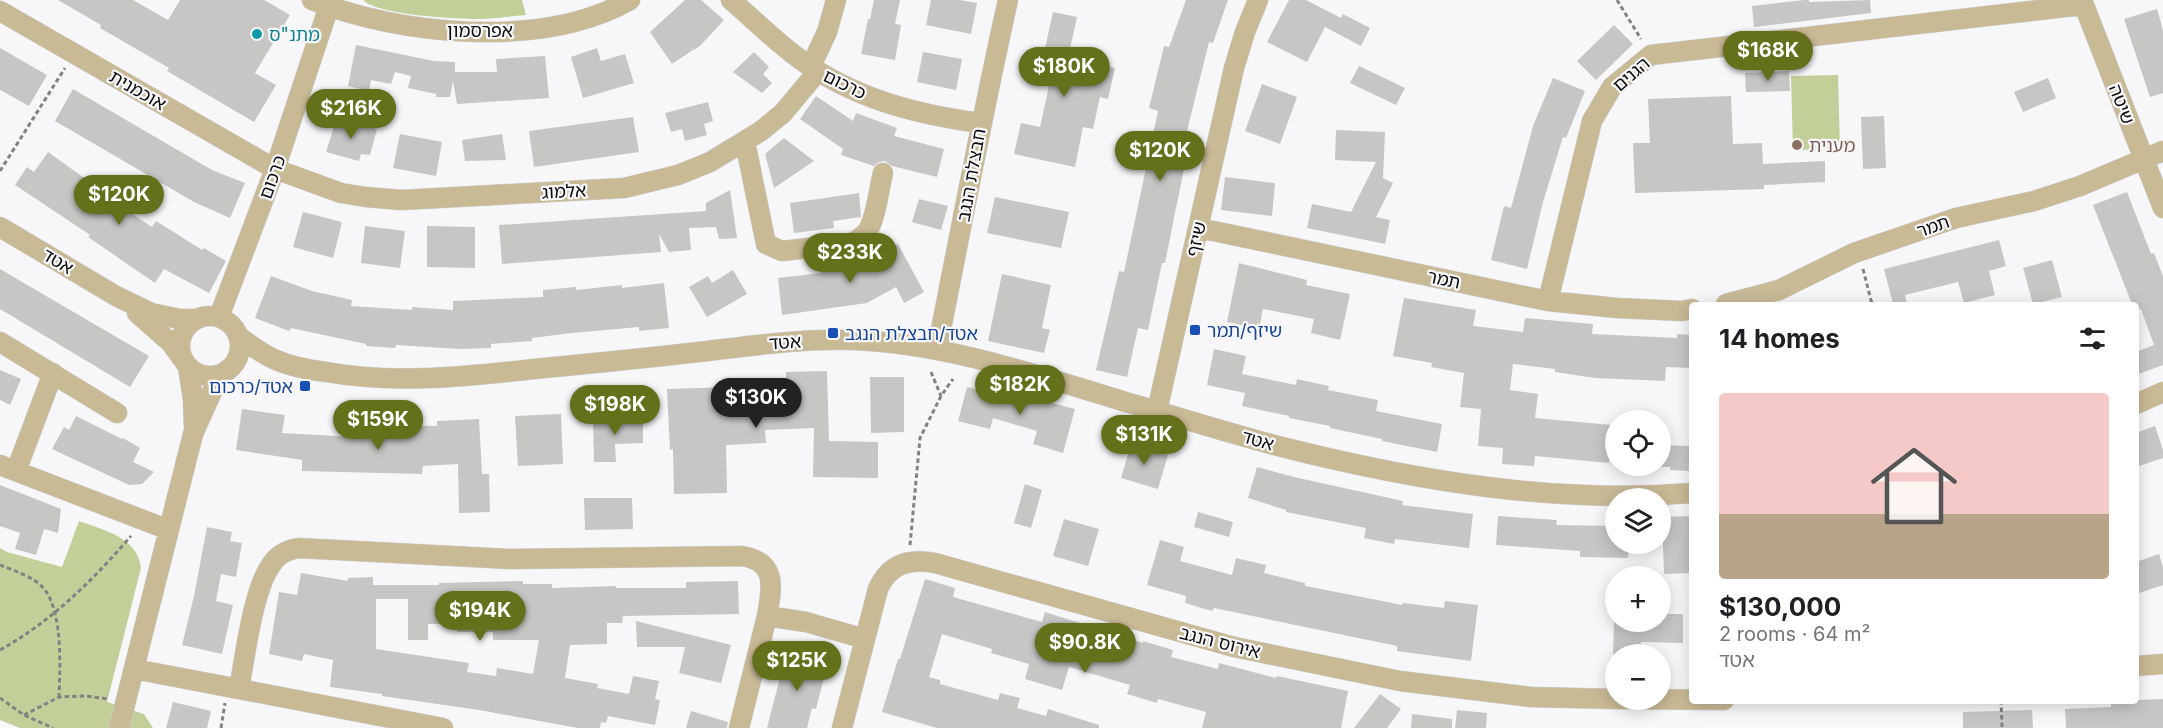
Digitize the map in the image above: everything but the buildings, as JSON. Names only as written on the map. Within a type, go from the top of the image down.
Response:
[{"type":"street","name":"אפרסמון","points":[[324,2],[365,17],[406,26],[456,32],[483,32],[553,26],[608,12],[630,0]]},
{"type":"street","name":"כרכום","points":[[731,0],[796,56],[846,86],[907,110],[980,123]]},
{"type":"street","name":"אלמוג","points":[[275,169],[341,192],[401,200],[624,188],[678,175],[710,162],[745,142],[783,113],[815,69],[836,0]]},
{"type":"street","name":"חבצלת הנגב","points":[[937,350],[975,162],[980,123],[1008,0]]},
{"type":"street","name":"שיזף","points":[[1157,411],[1234,68],[1258,0]]},
{"type":"street","name":"כרכום","points":[[219,317],[275,169],[324,2]]},
{"type":"street","name":"הגנים","points":[[1548,301],[1592,121],[1612,87],[1651,55],[2083,2]]},
{"type":"street","name":"שיטה","points":[[2083,2],[2163,208]]},
{"type":"street","name":"אוכמנית","points":[[0,11],[275,169]]},
{"type":"street","points":[[745,142],[766,244],[782,251],[853,243],[862,237],[872,221],[883,173]]},
{"type":"street","name":"תמר","points":[[1734,302],[1779,290],[1854,253],[1956,218],[2034,201],[2080,186],[2143,158],[2163,152]]},
{"type":"street","name":"אטד","points":[[0,227],[116,296],[151,313],[180,319],[196,319]]},
{"type":"street","name":"תמר","points":[[1199,228],[1548,301],[1617,308],[1689,310]]},
{"type":"street","name":"אטד","points":[[116,296],[160,332],[186,363]]},
{"type":"street","points":[[119,728],[194,434],[216,383],[229,368],[239,351],[238,336],[231,325],[219,317],[205,316],[196,319],[185,328],[181,336],[180,351],[186,363],[193,399],[194,434]]},
{"type":"street","name":"אטד","points":[[238,336],[256,350],[295,366],[342,375],[412,379],[494,374],[811,340],[883,341],[937,350],[1026,372],[1283,447],[1373,468],[1447,481],[1519,490],[1571,494],[1689,493]]},
{"type":"street","points":[[0,342],[117,413]]},
{"type":"street","points":[[186,363],[205,375],[214,375],[229,368]]},
{"type":"street","name":"אטד","points":[[229,368],[262,364],[295,366]]},
{"type":"street","points":[[53,373],[8,468],[169,530]]},
{"type":"street","points":[[2139,403],[2163,392]]},
{"type":"street","points":[[234,688],[266,572],[280,555],[298,548],[511,559],[742,556],[759,560],[768,569],[771,591],[739,728]]},
{"type":"street","points":[[842,728],[881,583],[895,567],[908,561]]},
{"type":"street","name":"אירוס הנגב","points":[[908,561],[935,563],[1234,647],[1400,681],[1531,697],[1605,699]]},
{"type":"street","points":[[767,616],[806,622],[865,639]]},
{"type":"street","points":[[2139,666],[2163,664]]},
{"type":"street","points":[[134,669],[443,728]]},
{"type":"street","name":"אירוס הנגב","points":[[1671,700],[1689,700]]},
{"type":"path","points":[[1617,0],[1651,55]]},
{"type":"path","points":[[0,171],[74,54]]},
{"type":"path","points":[[1854,253],[1863,268],[1872,302]]},
{"type":"path","points":[[931,372],[941,396]]},
{"type":"path","points":[[908,561],[920,438],[941,396],[953,379]]},
{"type":"path","points":[[0,650],[54,614],[93,579],[144,520]]},
{"type":"path","points":[[0,565],[28,576],[44,589],[52,604],[61,657],[58,697]]},
{"type":"path","points":[[221,728],[234,688]]},
{"type":"path","points":[[24,715],[58,697],[86,696],[126,702]]},
{"type":"path","points":[[0,698],[24,715],[53,728]]},
{"type":"path","points":[[2001,704],[2002,728]]},
{"type":"green space","points":[[363,0],[522,0],[526,15],[490,19],[436,17],[400,13],[371,5]]},
{"type":"green space","points":[[1838,75],[1840,149],[1793,150],[1791,76]]},
{"type":"green space","points":[[79,521],[118,536],[133,549],[138,557],[141,568],[107,702],[144,714],[153,728],[20,728],[0,720],[0,548],[62,567]]},
{"type":"place","name":"מתנ\"ס","points":[[257,34]]},
{"type":"place","name":"מענית","points":[[1797,145]]},
{"type":"place","name":"שיזף/תמר","points":[[1195,330]]},
{"type":"place","name":"אטד/חבצלת הנגב","points":[[833,333]]},
{"type":"place","name":"אטד/כרכום","points":[[305,386]]}]
